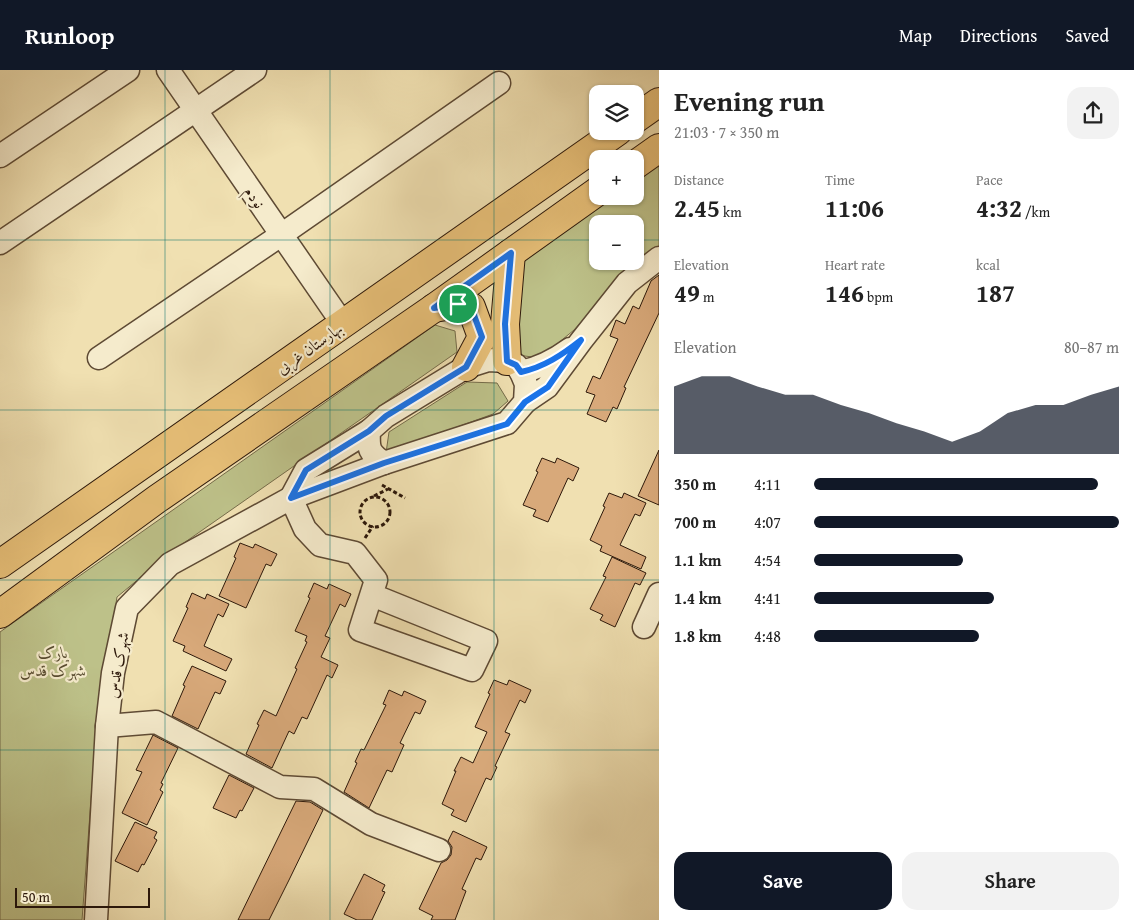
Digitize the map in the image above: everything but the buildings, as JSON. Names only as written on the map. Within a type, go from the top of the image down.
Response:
[{"type":"main road","points":[[644,113],[659,102]]},
{"type":"main road","name":"بهارستان غربی","points":[[0,564],[605,140]]},
{"type":"main road","points":[[644,159],[659,148]]},
{"type":"main road","points":[[0,614],[157,499],[434,308],[589,197]]},
{"type":"main road","points":[[511,253],[505,324],[514,367]]},
{"type":"main road","points":[[434,308],[458,304],[471,307],[482,337],[466,367]]},
{"type":"street","points":[[0,156],[128,70]]},
{"type":"street","name":"نودم","points":[[168,70],[343,324]]},
{"type":"street","points":[[0,243],[255,70]]},
{"type":"street","points":[[99,358],[281,235],[499,83]]},
{"type":"street","points":[[369,431],[369,444],[373,456],[384,463],[507,424],[525,402],[548,387],[581,340],[627,282],[659,258]]},
{"type":"street","points":[[372,595],[486,642],[472,670],[360,630],[376,580],[355,553],[320,545],[305,529],[291,498],[306,470],[369,431],[386,416],[466,367],[488,360],[532,370],[556,359],[581,340]]},
{"type":"street","points":[[514,367],[526,384],[525,402]]},
{"type":"street","name":"شهرک قدس","points":[[96,920],[107,726],[113,673],[127,608],[170,564],[291,498],[384,463]]},
{"type":"street","points":[[305,529],[312,511],[339,479]]},
{"type":"street","points":[[644,627],[659,594]]},
{"type":"street","points":[[107,726],[156,722],[280,787],[314,789],[371,824],[440,850]]},
{"type":"path","points":[[374,497],[384,499],[389,508],[388,518],[382,525],[378,526],[368,525],[364,522],[360,509],[364,501],[389,488]]},
{"type":"green space","points":[[659,162],[659,250],[644,261],[644,215],[589,215],[589,270],[632,270],[622,277],[574,330],[540,358],[517,355],[519,256],[595,205],[644,205],[644,172]]},
{"type":"green space","name":"پارک شهرک قدس","points":[[435,325],[455,331],[457,352],[171,552],[117,597],[97,720],[82,920],[0,920],[0,632]]},
{"type":"green space","points":[[467,382],[497,383],[508,401],[493,414],[386,453],[389,432]]},
{"type":"route","points":[[511,253],[505,324],[507,361],[516,365],[521,372],[532,370],[556,359],[581,340],[548,387],[525,402],[507,424],[384,463],[291,498],[306,470],[369,431],[386,416],[466,367],[482,337],[471,307],[458,304],[434,308],[511,253]]}]
